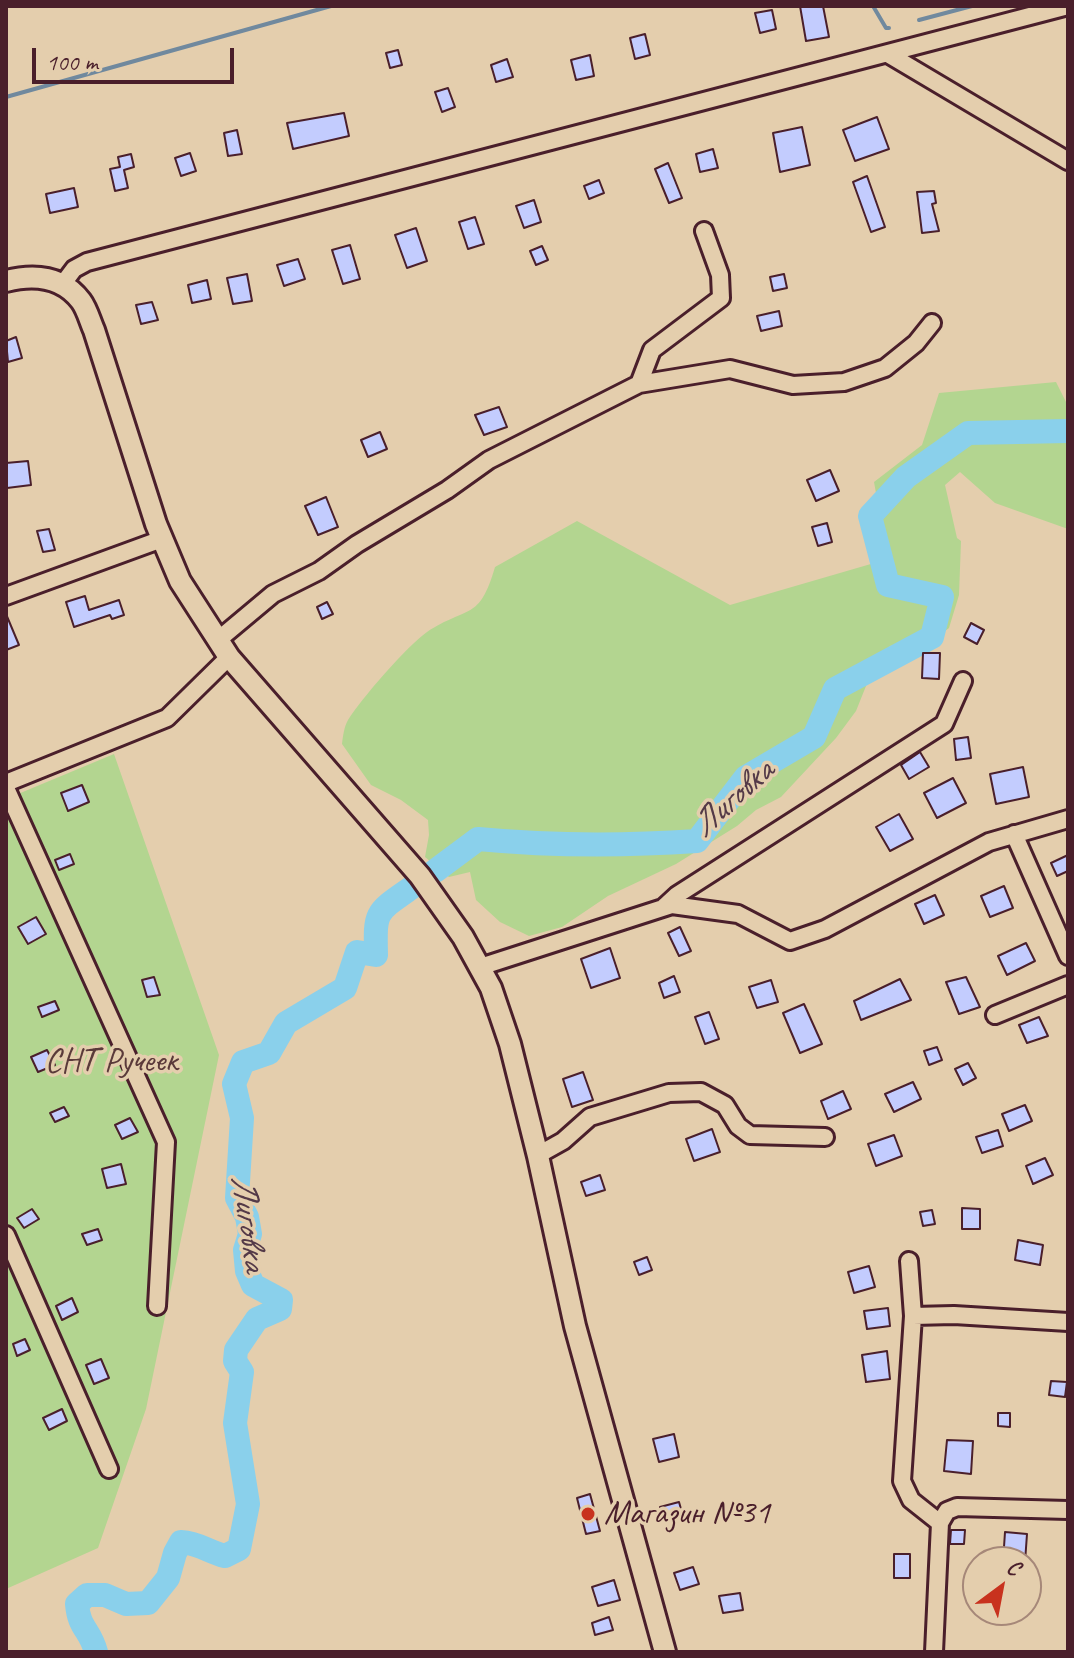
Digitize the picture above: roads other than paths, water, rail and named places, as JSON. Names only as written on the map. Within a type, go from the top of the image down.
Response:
[{"type":"main road","points":[[6,281],[27,276],[47,278],[62,285],[81,301],[94,330],[162,539],[180,581],[224,648],[420,876],[463,937],[491,988],[510,1044],[538,1155],[575,1326],[665,1652]]},
{"type":"street","points":[[62,285],[74,269],[87,262],[1068,6]]},
{"type":"street","points":[[888,54],[1068,161]]},
{"type":"street","points":[[639,384],[652,350],[721,298],[720,275],[704,231]]},
{"type":"street","points":[[157,1306],[166,1142],[6,786],[167,718],[273,594],[319,571],[489,460],[639,384],[730,369],[793,385],[844,382],[885,368],[916,343],[932,323]]},
{"type":"street","points":[[6,596],[162,539]]},
{"type":"street","points":[[663,908],[677,895],[944,724],[963,681]]},
{"type":"street","points":[[480,967],[672,905],[738,914],[790,941],[825,929],[989,842],[1068,819]]},
{"type":"street","points":[[1014,834],[1068,956]]},
{"type":"street","points":[[995,1015],[1068,985]]},
{"type":"street","points":[[538,1155],[563,1141],[590,1117],[669,1093],[701,1092],[725,1105],[738,1126],[750,1135],[825,1137]]},
{"type":"street","points":[[6,1235],[109,1469]]},
{"type":"street","points":[[909,1261],[913,1316],[902,1481],[911,1500],[940,1523]]},
{"type":"street","points":[[913,1316],[954,1315],[1068,1322]]},
{"type":"street","points":[[934,1652],[940,1523],[947,1511],[957,1507],[1068,1510]]},
{"type":"waterway","points":[[6,97],[331,6]]},
{"type":"waterway","points":[[873,6],[886,28],[889,28]]},
{"type":"waterway","points":[[919,20],[972,6]]},
{"type":"waterway","name":"Лиговка","points":[[435,871],[478,839],[588,844],[697,841],[746,777],[814,737],[835,689],[932,637],[942,597],[888,585],[870,516],[906,477],[968,433],[1068,431]]},
{"type":"waterway","name":"Лиговка","points":[[96,1652],[78,1612],[77,1604],[87,1595],[105,1595],[126,1604],[148,1603],[168,1578],[181,1542],[225,1556],[239,1549],[248,1504],[235,1423],[242,1372],[235,1361],[236,1350],[257,1319],[280,1309],[281,1300],[253,1285],[247,1271],[245,1250],[250,1234],[247,1217],[237,1198],[242,1118],[234,1084],[243,1062],[269,1053],[286,1023],[345,988],[357,952],[376,955],[376,929],[380,914],[411,888]]},
{"type":"place","name":"Магазин №31","points":[[588,1514]]},
{"type":"park label","name":"СНТ Ручеек","points":[[111,1062]]}]
